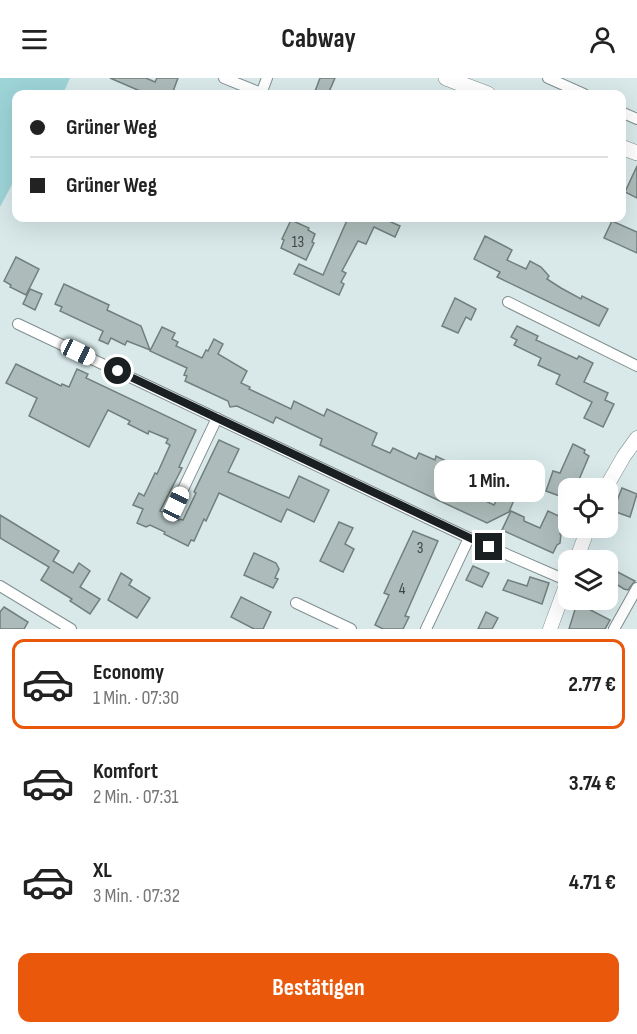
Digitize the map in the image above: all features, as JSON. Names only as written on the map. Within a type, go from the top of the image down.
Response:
[{"type":"main road","points":[[446,78],[478,90]]},
{"type":"street","points":[[224,78],[252,90]]},
{"type":"street","points":[[548,78],[575,90]]},
{"type":"street","points":[[508,302],[637,366]]},
{"type":"street","points":[[18,324],[469,538],[558,576]]},
{"type":"street","points":[[176,504],[217,417]]},
{"type":"street","points":[[611,478],[637,438]]},
{"type":"street","points":[[426,629],[469,538]]},
{"type":"street","points":[[0,586],[71,629]]},
{"type":"street","points":[[614,629],[637,588]]},
{"type":"street","points":[[296,603],[351,629]]},
{"type":"street","points":[[550,629],[558,607]]},
{"type":"shaded area","points":[[0,78],[70,78],[65,90],[12,90],[12,184],[0,207]]},
{"type":"building","points":[[110,78],[146,78],[155,82],[157,78],[178,78],[174,90],[138,90]]},
{"type":"building","points":[[320,78],[335,78],[330,90],[316,90]]},
{"type":"building","points":[[637,166],[637,198],[626,192]]},
{"type":"building","points":[[290,222],[309,228],[308,230],[315,234],[312,242],[314,243],[306,260],[281,248],[284,240],[282,239]]},
{"type":"building","points":[[346,222],[391,222],[400,226],[395,237],[374,227],[366,244],[358,241],[342,271],[346,273],[341,282],[344,284],[339,295],[294,274],[299,264],[323,275]]},
{"type":"building","points":[[612,222],[637,232],[637,253],[604,238]]},
{"type":"building","points":[[485,236],[512,250],[507,260],[526,269],[530,261],[541,267],[549,276],[547,279],[561,288],[581,299],[582,296],[608,309],[599,326],[497,277],[500,272],[474,259]]},
{"type":"building","points":[[16,257],[39,269],[26,295],[10,287],[11,285],[4,281]]},
{"type":"building","points":[[64,284],[109,305],[107,310],[141,326],[150,350],[127,341],[125,345],[111,338],[108,344],[99,340],[103,331],[60,311],[62,307],[55,304]]},
{"type":"building","points":[[30,289],[42,294],[35,310],[23,304]]},
{"type":"building","points":[[455,298],[476,309],[471,320],[466,317],[458,333],[442,326]]},
{"type":"building","points":[[517,326],[538,336],[536,340],[577,359],[579,356],[593,363],[584,382],[608,393],[605,400],[614,404],[603,427],[584,418],[592,402],[556,384],[560,375],[538,365],[541,358],[514,345],[517,340],[511,337]]},
{"type":"building","points":[[162,327],[175,333],[172,339],[178,342],[176,346],[202,358],[214,339],[223,344],[218,354],[247,371],[241,383],[291,409],[294,401],[324,416],[327,409],[377,433],[372,445],[390,453],[393,448],[416,459],[419,453],[435,460],[436,456],[461,468],[457,476],[468,482],[464,491],[494,505],[502,488],[516,495],[509,512],[487,523],[320,445],[322,439],[276,417],[273,423],[237,406],[230,407],[228,401],[185,381],[187,376],[184,375],[187,368],[150,351]]},
{"type":"building","points":[[16,364],[61,386],[62,384],[69,387],[77,369],[88,374],[86,378],[196,430],[179,467],[182,468],[160,511],[179,520],[183,520],[219,440],[239,449],[228,472],[289,498],[299,476],[329,490],[314,522],[287,509],[281,522],[219,493],[206,521],[204,519],[194,541],[191,540],[188,546],[150,525],[146,527],[137,523],[143,509],[133,505],[139,493],[144,496],[155,473],[157,474],[170,445],[166,443],[168,439],[149,431],[148,434],[128,424],[130,421],[108,410],[89,447],[29,416],[37,398],[6,383]]},
{"type":"building","points":[[573,444],[585,450],[584,453],[589,456],[580,478],[558,478],[558,495],[546,491],[553,471],[560,473]]},
{"type":"building","points":[[622,488],[637,494],[630,517],[618,513],[618,498]]},
{"type":"building","points":[[511,511],[524,517],[524,521],[540,528],[548,511],[558,516],[560,543],[553,553],[502,530]]},
{"type":"building","points":[[0,515],[59,551],[53,561],[73,573],[79,563],[90,571],[80,587],[100,599],[90,614],[70,601],[72,599],[41,580],[49,567],[0,538]]},
{"type":"building","points":[[339,522],[353,528],[345,544],[354,549],[343,572],[320,561]]},
{"type":"building","points":[[413,531],[438,541],[405,616],[409,617],[403,629],[383,629],[375,625],[389,595],[384,593]]},
{"type":"building","points":[[254,553],[276,563],[279,569],[275,578],[278,579],[273,588],[244,575]]},
{"type":"building","points":[[473,566],[489,573],[482,587],[466,580]]},
{"type":"building","points":[[618,572],[635,581],[628,590],[618,585]]},
{"type":"building","points":[[121,573],[132,580],[129,585],[150,598],[137,618],[108,600]]},
{"type":"building","points":[[530,577],[549,583],[542,604],[503,590],[508,580],[527,586]]},
{"type":"building","points":[[241,597],[271,612],[263,629],[254,629],[231,617]]},
{"type":"building","points":[[4,607],[28,622],[24,629],[0,629],[0,612]]},
{"type":"building","points":[[575,610],[591,610],[610,620],[605,629],[569,629]]},
{"type":"building","points":[[486,612],[498,618],[492,629],[478,629]]},
{"type":"route","points":[[118,371],[489,547]]}]
